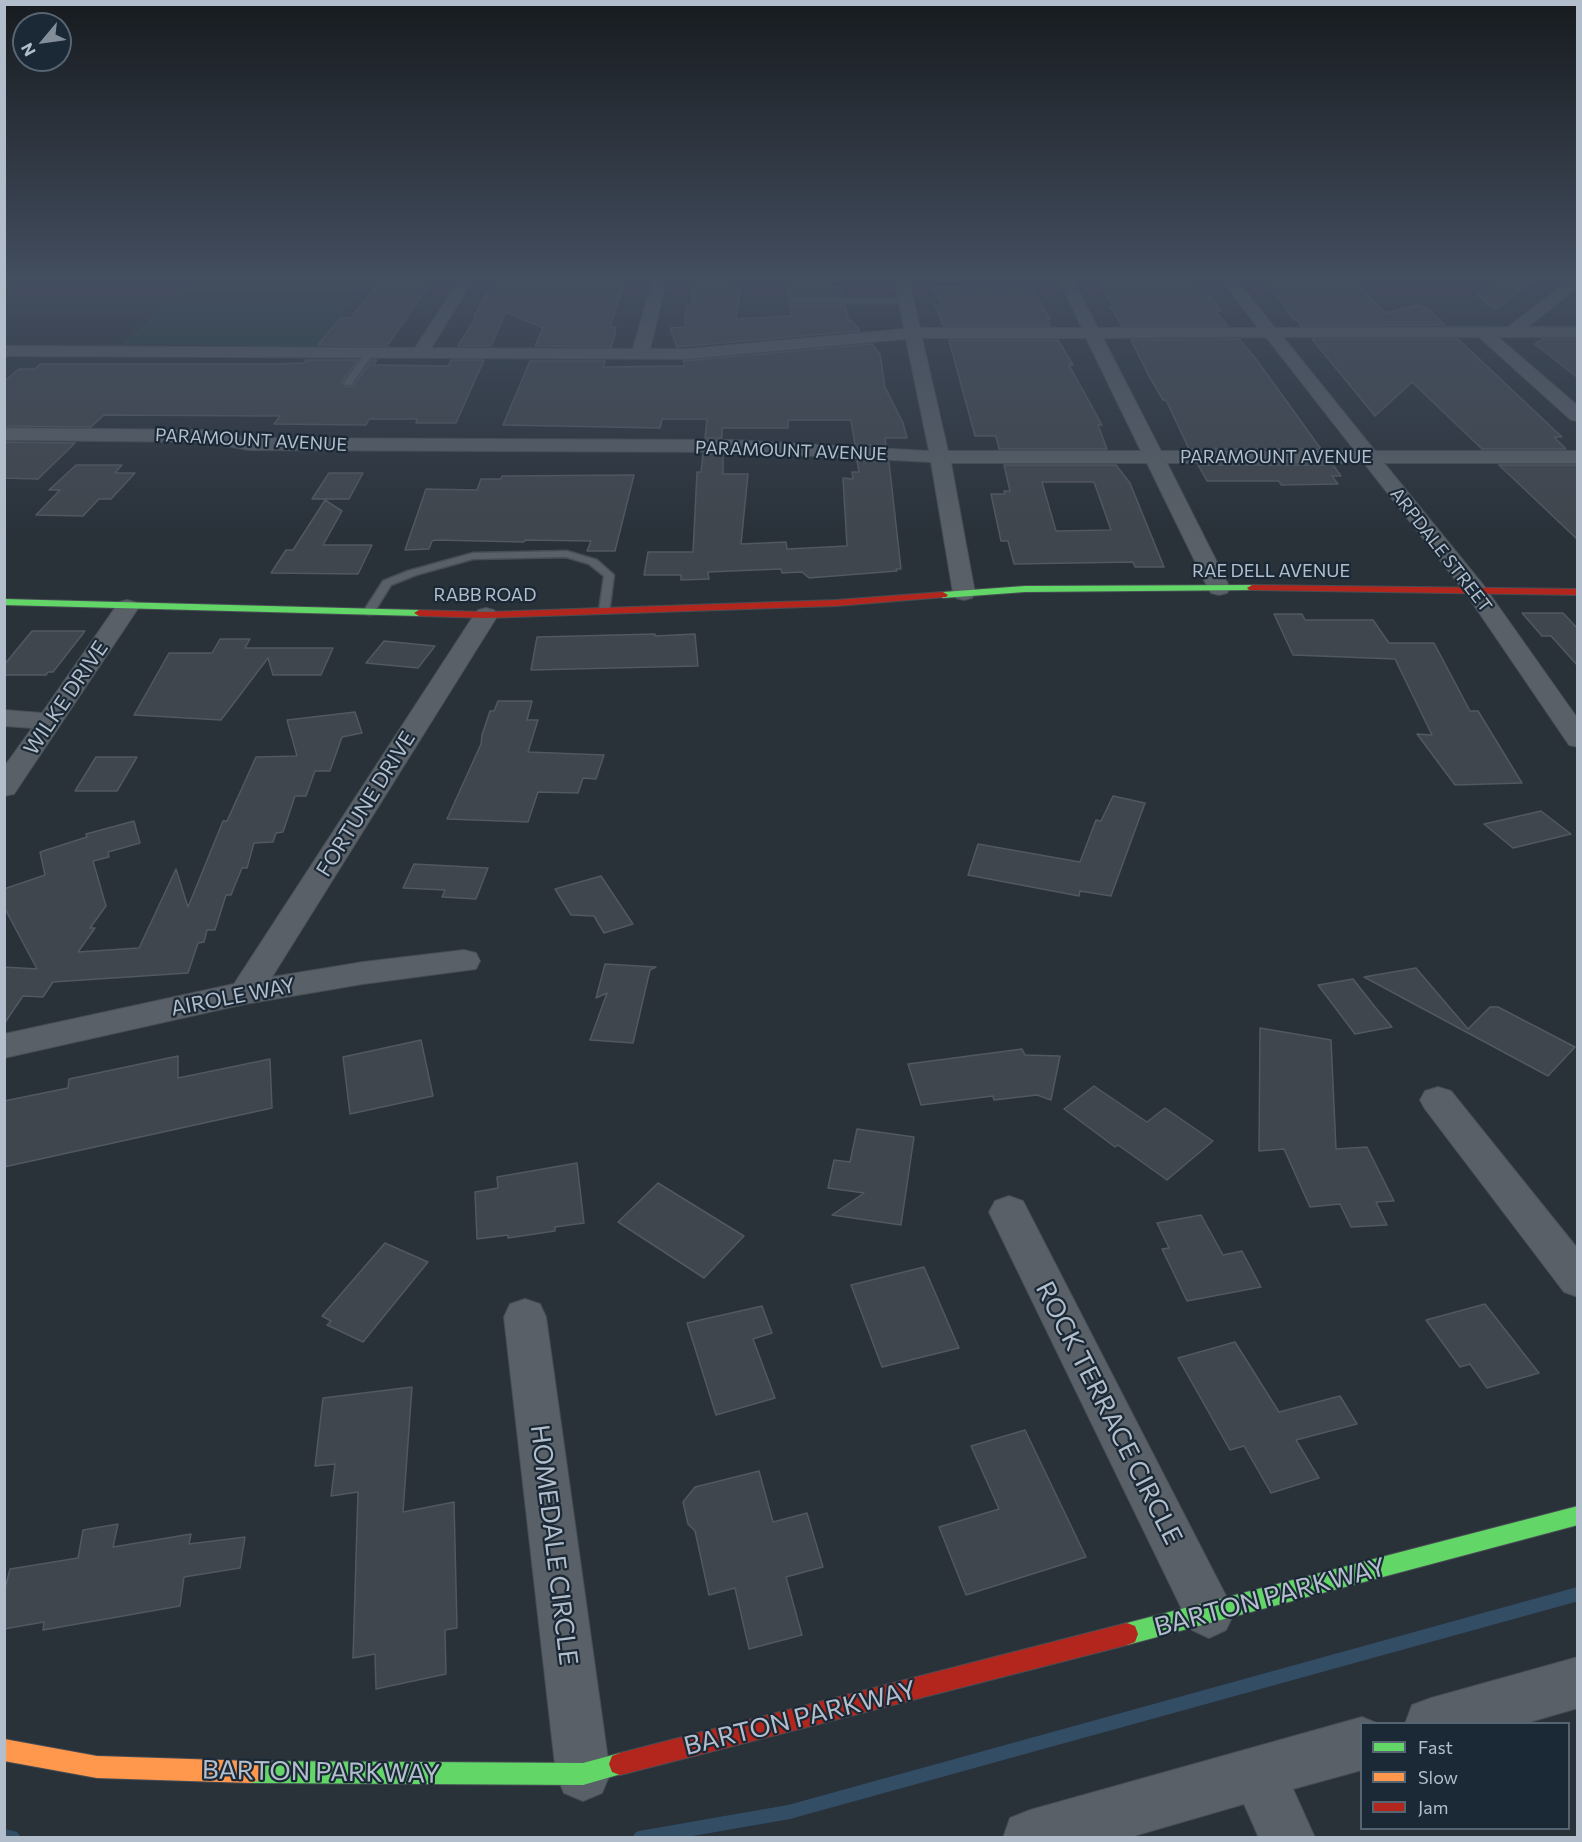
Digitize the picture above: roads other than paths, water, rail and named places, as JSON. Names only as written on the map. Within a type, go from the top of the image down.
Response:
[{"type":"street","points":[[921,368],[964,593]]},
{"type":"street","points":[[1110,368],[1219,588]]},
{"type":"street","name":"ARPDALE STREET","points":[[1297,368],[1476,591],[1578,739]]},
{"type":"street","points":[[1524,368],[1578,416]]},
{"type":"street","name":"PARAMOUNT AVENUE","points":[[4,434],[204,436],[249,444],[733,446],[940,457],[1578,457]]},
{"type":"street","name":"RAE DELL AVENUE","points":[[964,593],[1025,590],[1219,588],[1578,592]]},
{"type":"street","name":"RABB ROAD","points":[[4,602],[486,615],[836,603],[964,593]]},
{"type":"street","name":"WILKE DRIVE","points":[[4,788],[127,607]]},
{"type":"street","name":"FORTUNE DRIVE","points":[[245,993],[486,615]]},
{"type":"street","points":[[4,718],[51,721]]},
{"type":"street","name":"AIROLE WAY","points":[[4,1046],[245,993],[363,973],[464,961]]},
{"type":"street","points":[[1438,1100],[1578,1280]]},
{"type":"street","name":"ROCK TERRACE CIRCLE","points":[[1009,1212],[1209,1613]]},
{"type":"street","name":"HOMEDALE CIRCLE","points":[[525,1317],[583,1774]]},
{"type":"street","name":"BARTON PARKWAY","points":[[4,1750],[97,1767],[275,1773],[583,1774],[1209,1613],[1578,1515]]},
{"type":"street","points":[[1438,1722],[1578,1682]]},
{"type":"street","points":[[1030,1838],[1360,1744]]},
{"type":"street","points":[[1257,1773],[1288,1838]]},
{"type":"lane","points":[[348,382],[359,368]]},
{"type":"lane","points":[[369,612],[387,583],[473,555],[567,554],[593,562],[609,575],[605,611]]},
{"type":"waterway","points":[[640,1838],[789,1812],[1578,1594]]},
{"type":"waterway","points":[[4,1836],[13,1838]]}]
